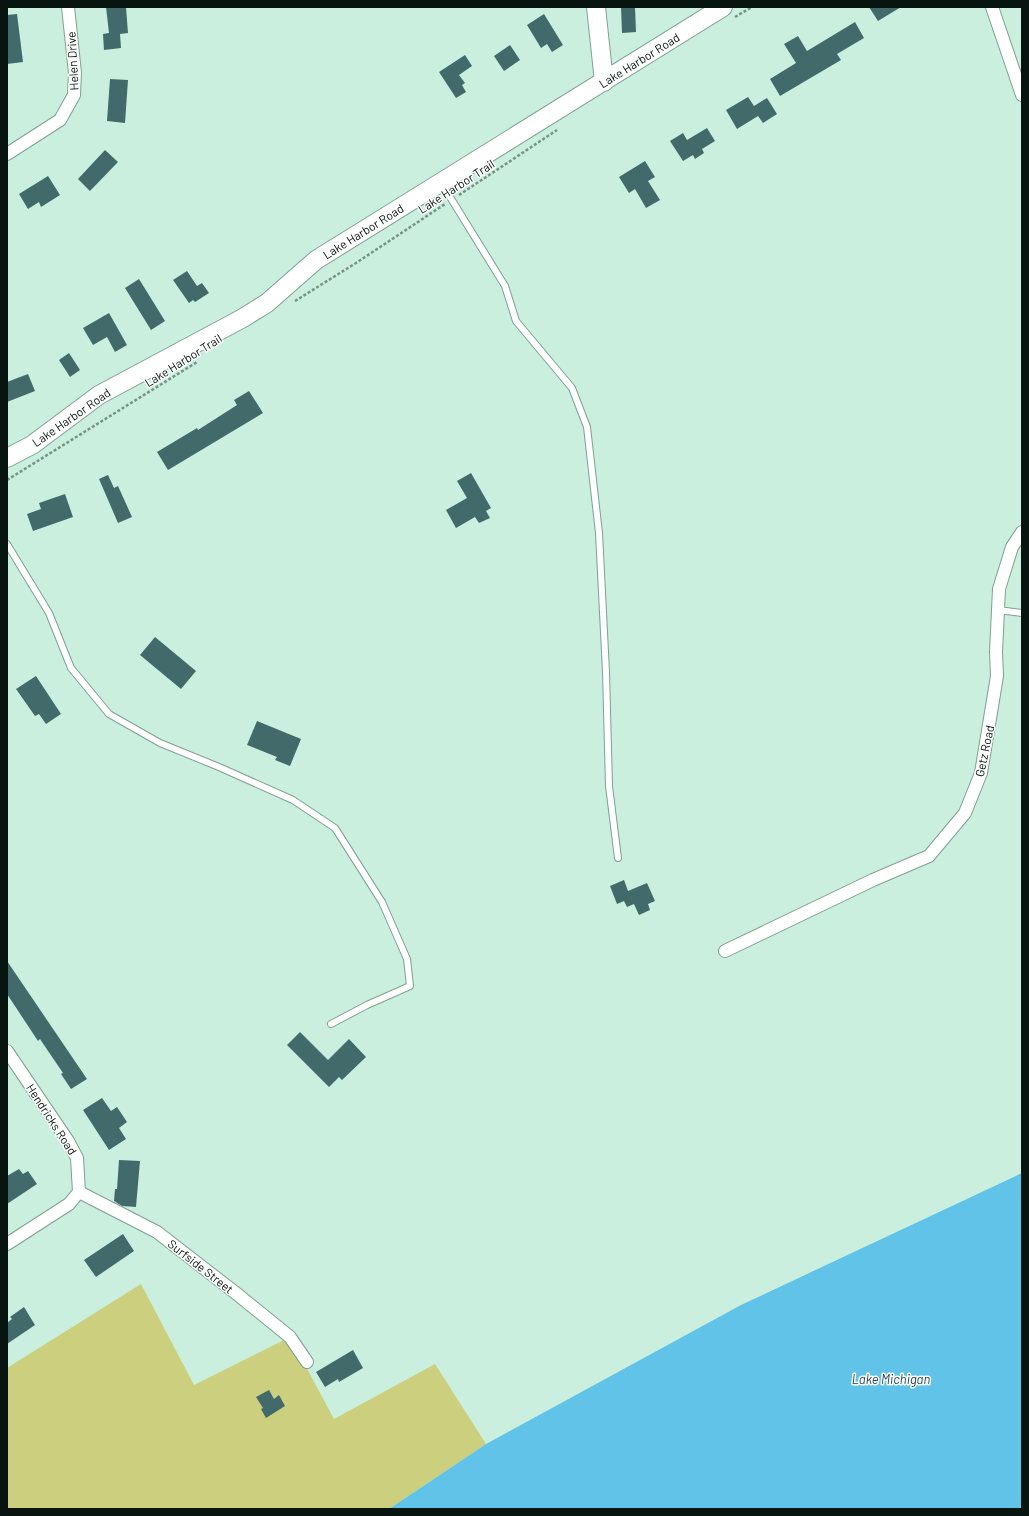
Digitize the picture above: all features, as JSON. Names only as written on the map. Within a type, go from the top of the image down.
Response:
[{"type":"street","name":"Helen Drive","points":[[7,154],[60,120],[74,95],[75,74],[68,7]]},
{"type":"street","points":[[596,7],[604,82]]},
{"type":"street","points":[[992,7],[1022,95]]},
{"type":"street","name":"Lake Harbor Road","points":[[7,458],[32,445],[99,395],[243,318],[267,303],[316,260],[604,82],[728,13]]},
{"type":"street","name":"Getz Road","points":[[725,951],[873,880],[929,856],[965,812],[981,773],[997,676],[996,652],[999,589],[1012,547],[1022,532]]},
{"type":"street","name":"Hendricks Road","points":[[7,1051],[68,1141],[77,1158],[79,1192]]},
{"type":"street","points":[[7,1244],[69,1204],[79,1192]]},
{"type":"street","name":"Surfside Street","points":[[79,1192],[158,1232],[290,1337],[307,1362]]},
{"type":"lane","points":[[442,183],[504,286],[516,320],[572,388],[587,427],[599,533],[606,672],[609,786],[618,858]]},
{"type":"lane","points":[[7,544],[49,613],[70,668],[109,714],[160,743],[220,767],[293,800],[335,828],[382,902],[407,959],[410,986],[366,1005],[332,1024]]},
{"type":"lane","points":[[998,610],[1022,613]]},
{"type":"path","points":[[728,13],[752,7]]},
{"type":"path","name":"Lake Harbor Trail","points":[[290,304],[356,263],[557,130]]},
{"type":"path","name":"Lake Harbor Trail","points":[[7,480],[197,362]]},
{"type":"green space","points":[[141,1284],[194,1385],[290,1337],[334,1419],[435,1364],[486,1444],[389,1509],[7,1509],[7,1368]]},
{"type":"water","name":"Lake Michigan","points":[[1022,1173],[1022,1509],[389,1509],[486,1444],[741,1305]]},
{"type":"building","points":[[106,7],[126,7],[128,33],[120,34],[121,48],[104,50],[103,34],[109,33]]},
{"type":"building","points":[[621,7],[635,7],[636,32],[622,33]]},
{"type":"building","points":[[869,7],[901,7],[878,21]]},
{"type":"building","points":[[17,14],[23,62],[7,64],[7,15]]},
{"type":"building","points":[[544,14],[563,45],[552,52],[547,44],[541,48],[527,25]]},
{"type":"building","points":[[855,22],[864,38],[837,54],[841,60],[780,96],[770,79],[796,63],[784,44],[798,36],[807,51]]},
{"type":"building","points":[[510,45],[520,60],[504,71],[494,56]]},
{"type":"building","points":[[465,55],[472,66],[459,75],[465,83],[462,85],[466,92],[456,98],[439,72]]},
{"type":"building","points":[[110,79],[128,80],[125,123],[107,121]]},
{"type":"building","points":[[748,97],[754,106],[767,98],[777,114],[763,123],[758,116],[737,129],[726,110]]},
{"type":"building","points":[[707,128],[715,141],[702,149],[704,153],[695,159],[693,155],[683,161],[670,141],[683,133],[687,140]]},
{"type":"building","points":[[105,150],[118,162],[90,191],[78,179]]},
{"type":"building","points":[[645,161],[655,177],[648,181],[660,200],[646,208],[635,189],[629,193],[619,177]]},
{"type":"building","points":[[48,176],[60,195],[41,207],[39,202],[28,209],[19,194]]},
{"type":"building","points":[[187,271],[197,286],[202,283],[209,293],[195,302],[193,300],[189,303],[173,280]]},
{"type":"building","points":[[139,279],[165,321],[151,330],[125,288]]},
{"type":"building","points":[[109,313],[127,345],[115,352],[107,337],[93,345],[83,328]]},
{"type":"building","points":[[69,353],[80,370],[70,377],[59,360]]},
{"type":"building","points":[[28,374],[35,391],[7,402],[7,382]]},
{"type":"building","points":[[249,391],[263,413],[168,470],[157,452],[197,428],[198,430],[237,405],[234,400]]},
{"type":"building","points":[[471,473],[491,508],[486,511],[490,518],[479,523],[475,517],[456,528],[446,510],[467,498],[457,481]]},
{"type":"building","points":[[108,475],[114,488],[118,486],[132,517],[118,523],[99,479]]},
{"type":"building","points":[[65,494],[73,517],[33,531],[27,514],[41,509],[39,503]]},
{"type":"building","points":[[155,637],[196,671],[181,689],[140,655]]},
{"type":"building","points":[[36,676],[61,714],[46,724],[39,714],[35,716],[16,689]]},
{"type":"building","points":[[257,721],[301,739],[290,766],[275,760],[277,757],[247,745]]},
{"type":"building","points":[[624,880],[628,891],[647,883],[655,901],[648,904],[650,910],[639,915],[634,904],[627,907],[624,901],[617,904],[610,886]]},
{"type":"building","points":[[7,961],[87,1079],[71,1089],[61,1074],[63,1073],[40,1039],[38,1041],[7,994]]},
{"type":"building","points":[[300,1032],[328,1060],[349,1039],[366,1057],[342,1080],[339,1077],[329,1087],[287,1045]]},
{"type":"building","points":[[102,1098],[111,1111],[117,1107],[127,1122],[119,1128],[126,1139],[109,1150],[83,1110]]},
{"type":"building","points":[[119,1160],[140,1161],[136,1207],[122,1206],[114,1201],[115,1189],[117,1189]]},
{"type":"building","points":[[19,1169],[23,1174],[28,1171],[37,1184],[7,1204],[7,1176]]},
{"type":"building","points":[[123,1234],[134,1251],[96,1277],[84,1260]]},
{"type":"building","points":[[24,1307],[35,1325],[7,1344],[7,1323],[12,1319],[10,1317]]},
{"type":"building","points":[[353,1350],[363,1368],[339,1382],[338,1379],[325,1387],[316,1372]]},
{"type":"building","points":[[269,1390],[274,1399],[279,1395],[285,1406],[266,1418],[261,1409],[263,1408],[256,1397]]}]
